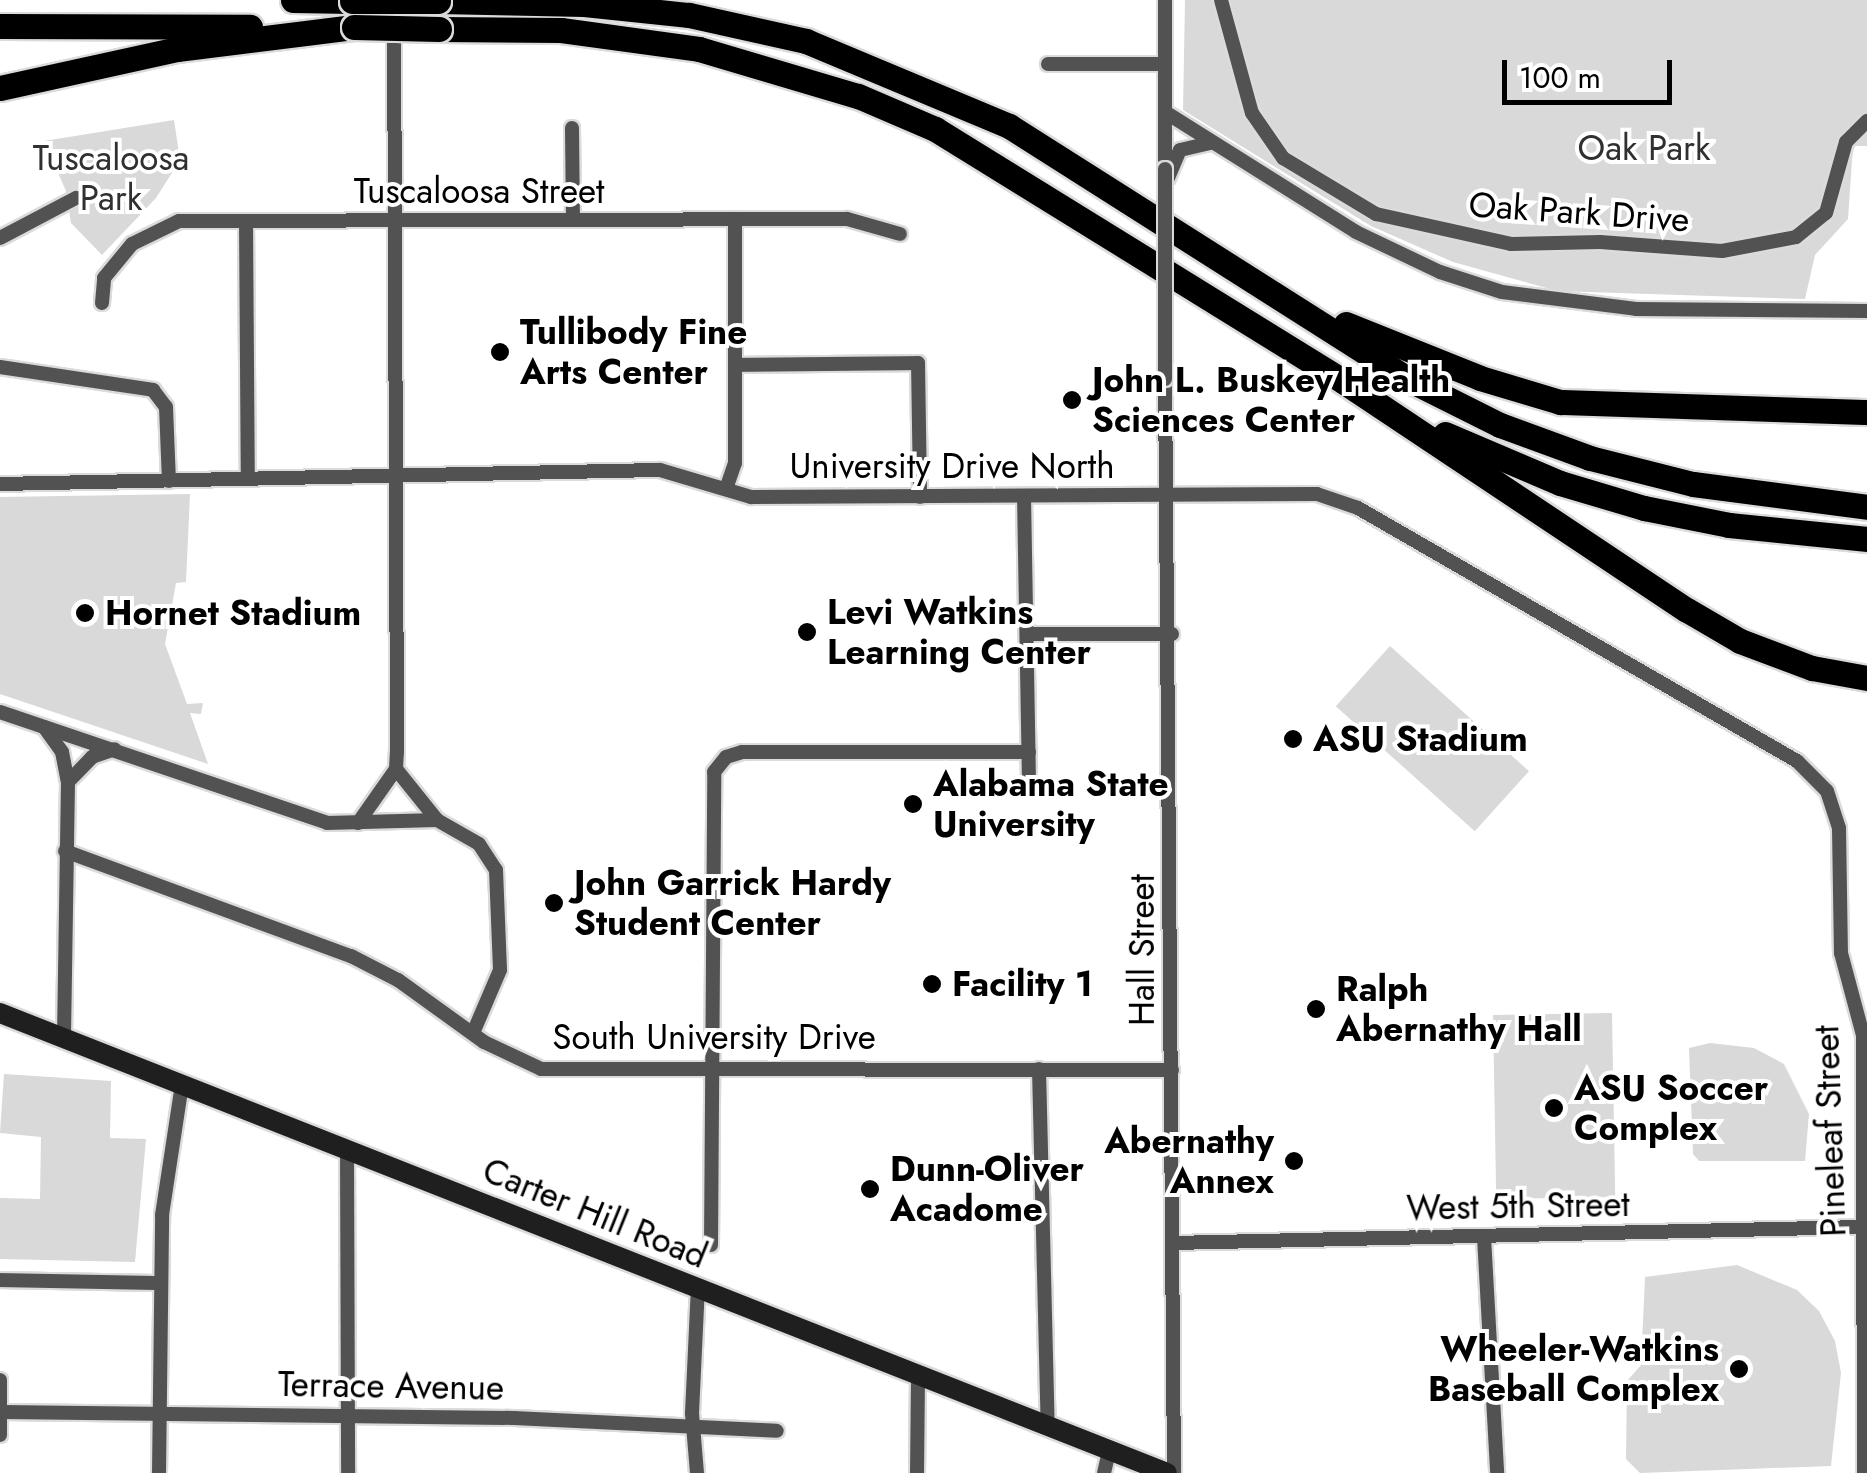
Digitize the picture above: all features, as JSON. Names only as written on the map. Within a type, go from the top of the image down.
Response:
[{"type":"highway","points":[[293,0],[438,1],[672,14],[806,40],[1009,126],[1408,379],[1500,425],[1590,458],[1693,484],[1867,507]]},
{"type":"highway","points":[[0,26],[560,30],[699,48],[858,96],[1027,180],[1343,381],[1740,642],[1812,668],[1867,678]]},
{"type":"highway","points":[[0,88],[177,49],[354,27]]},
{"type":"highway","points":[[1243,272],[1418,355],[1560,402],[1867,412]]},
{"type":"highway","points":[[1343,381],[1560,483],[1729,525],[1867,539]]},
{"type":"main road","name":"Carter Hill Road","points":[[0,1014],[1171,1473]]},
{"type":"street","points":[[358,824],[396,769],[394,0]]},
{"type":"street","name":"Hall Street","points":[[1166,0],[1165,379],[1172,634],[1171,1473]]},
{"type":"street","name":"Oak Park Drive","points":[[1221,0],[1252,113],[1283,158],[1376,214],[1510,244],[1600,242],[1722,251],[1777,243],[1806,232],[1826,213],[1846,142],[1867,121]]},
{"type":"street","points":[[1048,64],[1165,64]]},
{"type":"street","points":[[1165,112],[1356,232],[1440,272],[1502,292],[1636,310],[1867,311]]},
{"type":"street","points":[[572,128],[573,220]]},
{"type":"street","points":[[1165,188],[1180,150],[1213,143]]},
{"type":"street","points":[[0,238],[76,198]]},
{"type":"street","points":[[726,489],[734,463],[736,220]]},
{"type":"street","name":"Tuscaloosa Street","points":[[102,303],[104,278],[146,233],[179,221],[867,220],[900,234]]},
{"type":"street","points":[[246,221],[248,480]]},
{"type":"street","points":[[735,365],[918,363],[920,497]]},
{"type":"street","points":[[0,368],[153,390],[166,407],[170,481]]},
{"type":"street","name":"University Drive North","points":[[0,484],[660,470],[751,497],[1318,494],[1358,508],[1800,763],[1826,791]]},
{"type":"street","points":[[1024,496],[1030,774]]},
{"type":"street","points":[[1028,634],[1172,634]]},
{"type":"street","points":[[0,712],[116,748],[313,820],[358,824],[436,820]]},
{"type":"street","points":[[40,722],[62,752],[68,782],[64,1037]]},
{"type":"street","points":[[68,782],[92,757],[116,748]]},
{"type":"street","points":[[711,1244],[714,1067],[710,782],[720,763],[742,752],[1029,752]]},
{"type":"street","points":[[396,769],[436,820],[479,844],[499,881],[500,970],[472,1033]]},
{"type":"street","name":"Pineleaf Street","points":[[1826,791],[1839,828],[1842,953],[1863,1034],[1864,1473]]},
{"type":"street","name":"South University Drive","points":[[65,851],[352,956],[472,1033],[542,1069],[1172,1070]]},
{"type":"street","points":[[1039,1069],[1048,1426]]},
{"type":"street","points":[[160,1473],[162,1215],[182,1084]]},
{"type":"street","points":[[347,1150],[348,1473]]},
{"type":"street","name":"West 5th Street","points":[[1173,1243],[1864,1227]]},
{"type":"street","points":[[1484,1237],[1497,1473]]},
{"type":"street","points":[[0,1280],[161,1283]]},
{"type":"street","points":[[697,1473],[698,1288]]},
{"type":"street","points":[[917,1473],[918,1375]]},
{"type":"street","points":[[0,1380],[0,1435]]},
{"type":"street","name":"Terrace Avenue","points":[[2,1412],[348,1414],[777,1430]]},
{"type":"street","points":[[1104,1473],[1109,1450]]},
{"type":"green space","name":"Oak Park","points":[[1185,0],[1867,0],[1867,146],[1853,146],[1848,219],[1815,255],[1805,299],[1557,291],[1453,262],[1371,226],[1183,110]]},
{"type":"green space","name":"Tuscaloosa Park","points":[[174,120],[180,160],[156,198],[102,255],[71,223],[66,191],[44,141]]},
{"type":"green space","name":"Hornet Stadium","points":[[190,494],[186,582],[176,583],[165,644],[187,704],[203,703],[201,714],[190,713],[208,764],[0,694],[0,497]]},
{"type":"green space","points":[[1390,646],[1529,771],[1475,831],[1336,706]]},
{"type":"green space","name":"ASU Soccer Complex","points":[[1612,1013],[1615,1197],[1496,1199],[1493,1015]]},
{"type":"green space","points":[[1710,1043],[1754,1048],[1784,1064],[1809,1114],[1805,1161],[1699,1161],[1693,1154],[1689,1048]]},
{"type":"green space","points":[[4,1074],[111,1081],[110,1138],[146,1139],[135,1262],[0,1259],[0,1198],[40,1199],[41,1137],[0,1133]]},
{"type":"green space","name":"Wheeler-Watkins Baseball Complex","points":[[1737,1265],[1797,1290],[1819,1311],[1835,1341],[1841,1373],[1831,1466],[1640,1473],[1626,1459],[1627,1381],[1641,1365],[1645,1277]]},
{"type":"place","name":"Tullibody Fine Arts Center","points":[[500,352]]},
{"type":"place","name":"John L. Buskey Health Sciences Center","points":[[1072,400]]},
{"type":"place","name":"Hornet Stadium","points":[[85,613]]},
{"type":"place","name":"Levi Watkins Learning Center","points":[[807,632]]},
{"type":"place","name":"ASU Stadium","points":[[1293,739]]},
{"type":"place","name":"Alabama State University","points":[[913,804]]},
{"type":"place","name":"John Garrick Hardy Student Center","points":[[554,903]]},
{"type":"place","name":"Facility 1","points":[[932,984]]},
{"type":"place","name":"Ralph Abernathy Hall","points":[[1316,1009]]},
{"type":"place","name":"ASU Soccer Complex","points":[[1554,1108]]},
{"type":"place","name":"Abernathy Annex","points":[[1294,1161]]},
{"type":"place","name":"Dunn-Oliver Acadome","points":[[870,1189]]},
{"type":"place","name":"Wheeler-Watkins Baseball Complex","points":[[1739,1369]]}]
